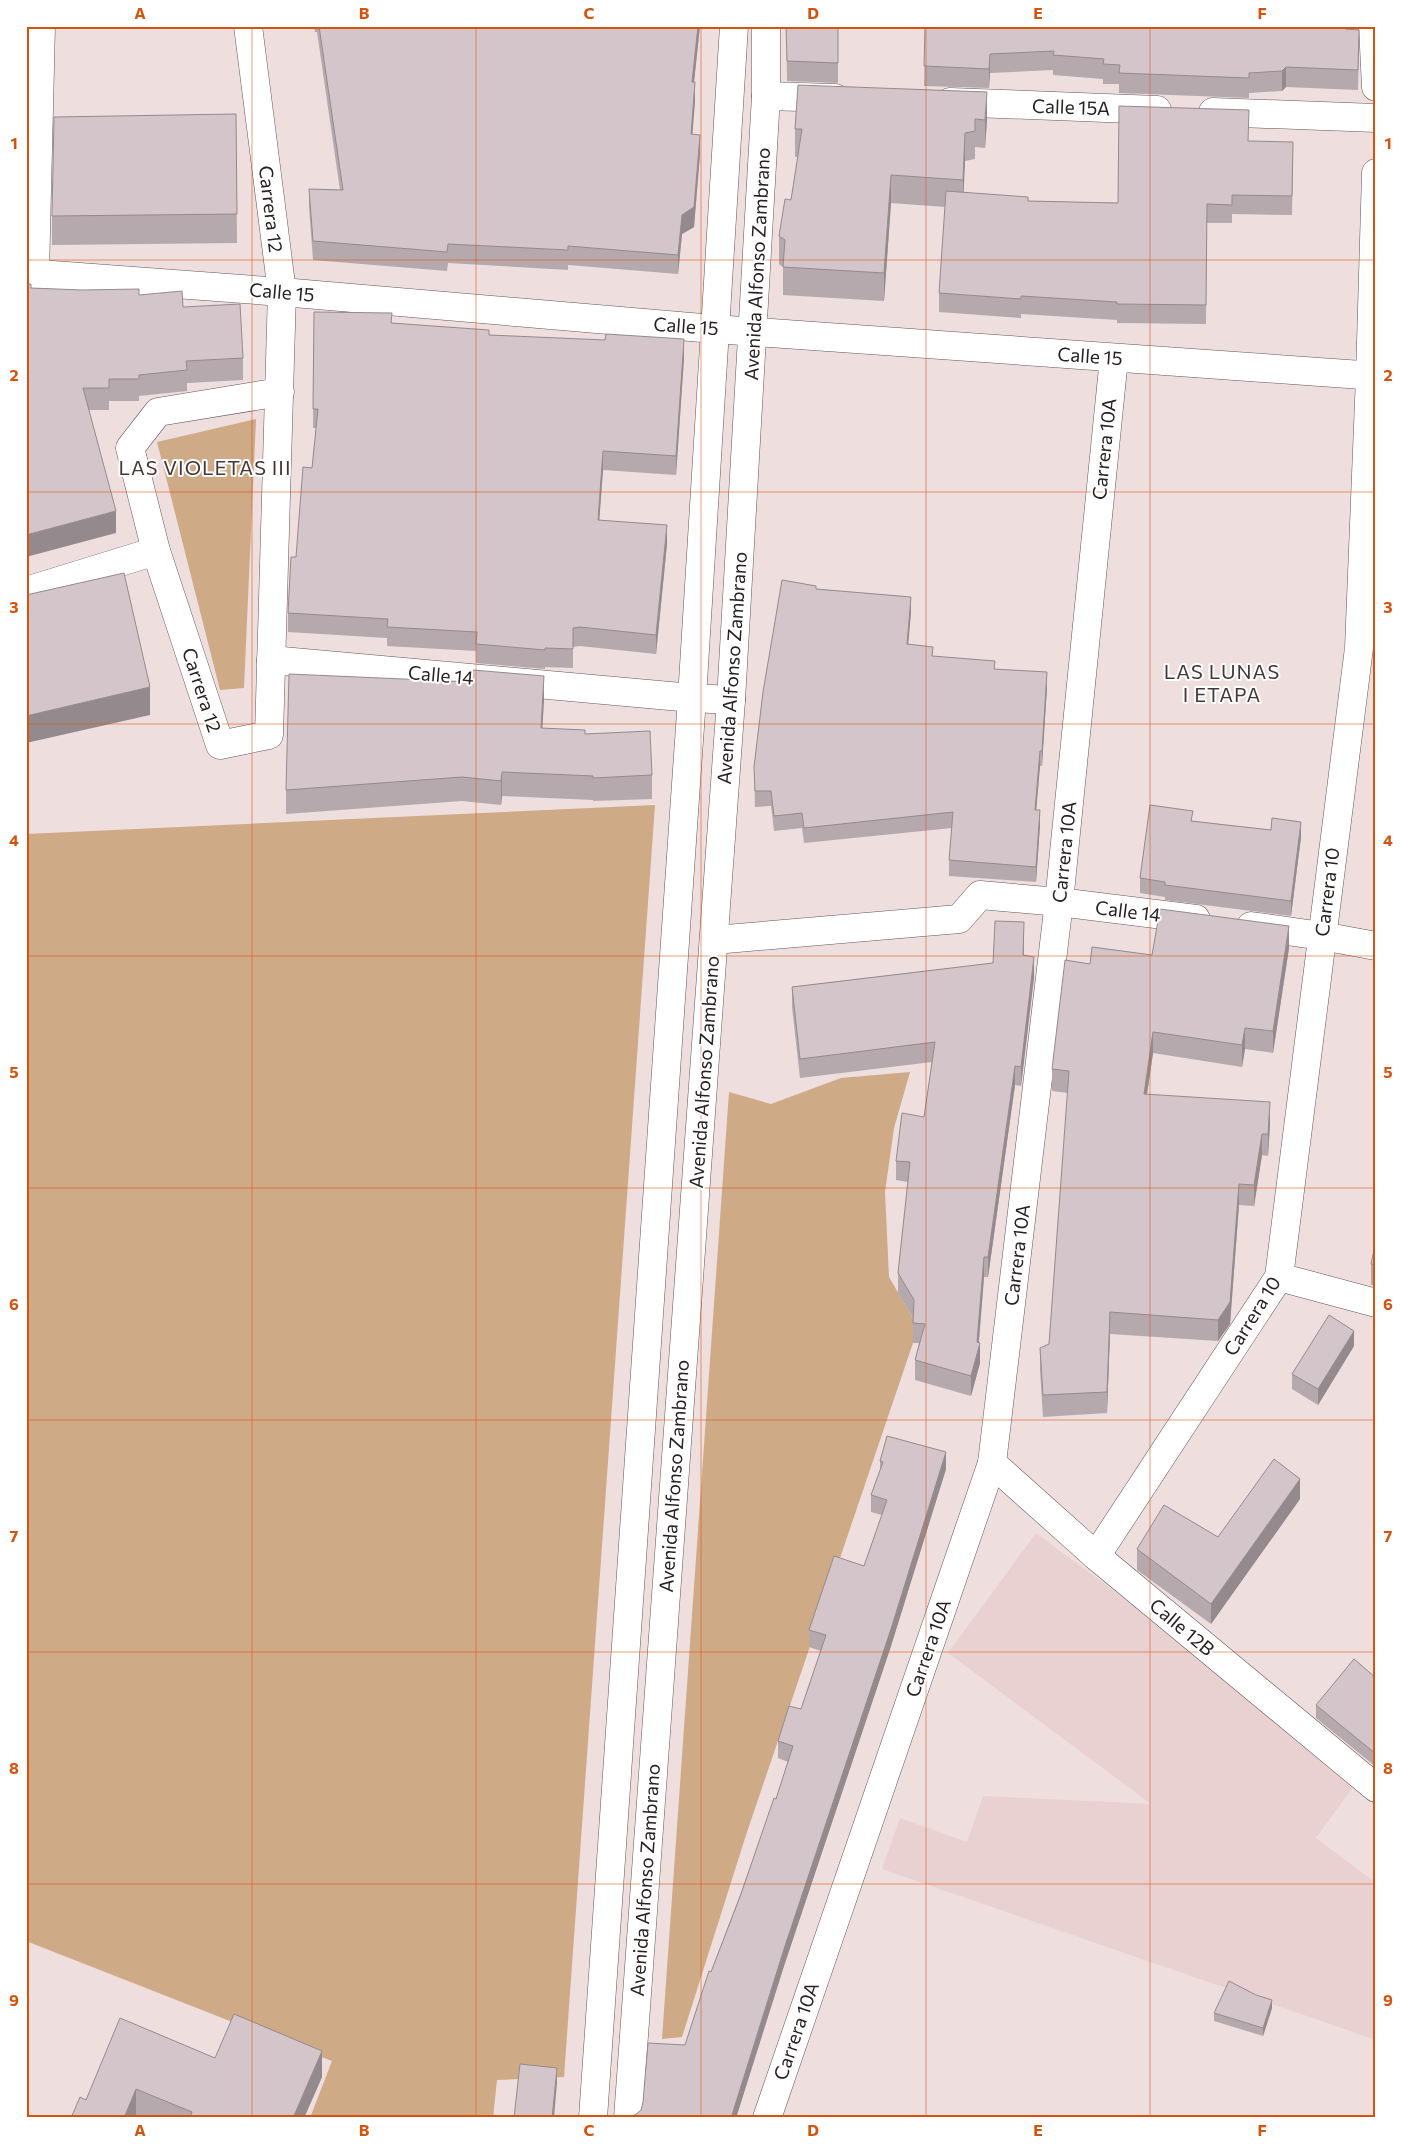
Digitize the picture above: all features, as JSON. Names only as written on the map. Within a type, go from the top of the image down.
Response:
[{"type":"street","points":[[31,274],[41,26]]},
{"type":"street","name":"Carrera 12","points":[[248,26],[282,292],[280,392],[269,735],[220,745],[156,551],[130,448],[158,412],[280,392]]},
{"type":"street","name":"Avenida Alfonso Zambrano","points":[[594,2118],[692,698],[734,26]]},
{"type":"street","name":"Avenida Alfonso Zambrano","points":[[628,2118],[731,700],[766,96],[766,26]]},
{"type":"street","points":[[1373,26],[1376,87]]},
{"type":"street","points":[[766,96],[856,99]]},
{"type":"street","name":"Calle 15A","points":[[926,101],[1376,118]]},
{"type":"street","name":"Carrera 10","points":[[1096,1556],[1279,1277],[1322,936],[1367,649],[1376,173]]},
{"type":"street","name":"Calle 15","points":[[31,274],[282,292],[714,329],[1373,376]]},
{"type":"street","name":"Carrera 10A","points":[[766,2118],[992,1463],[1059,902],[1114,358]]},
{"type":"street","points":[[26,591],[156,551]]},
{"type":"street","name":"Calle 14","points":[[271,660],[731,700]]},
{"type":"street","name":"Calle 14","points":[[714,940],[959,920],[980,895],[1059,902],[1322,936],[1376,946]]},
{"type":"street","points":[[1279,1277],[1376,1303]]},
{"type":"street","name":"Calle 12B","points":[[992,1463],[1096,1556],[1376,1788]]},
{"type":"shaded area","points":[[256,419],[244,688],[220,690],[157,442]]},
{"type":"shaded area","points":[[655,805],[564,2077],[497,2080],[493,2118],[310,2118],[332,2061],[26,1941],[26,834]]},
{"type":"shaded area","points":[[910,1072],[894,1128],[885,1192],[889,1277],[914,1320],[913,1343],[747,1832],[682,2037],[662,2039],[729,1092],[771,1104],[841,1078]]},
{"type":"shaded area","points":[[1036,1533],[1362,1775],[1316,1838],[1376,1883],[1376,2040],[882,1869],[900,1818],[967,1842],[983,1796],[1151,1804],[948,1653]]},
{"type":"building","points":[[319,26],[698,26],[692,82],[695,82],[691,134],[700,135],[694,207],[682,215],[678,255],[568,246],[568,250],[448,244],[447,252],[313,241],[309,189],[343,190]]},
{"type":"building","points":[[786,26],[838,26],[838,63],[787,61]]},
{"type":"building","points":[[925,26],[1345,26],[1345,29],[1359,30],[1358,70],[1286,67],[1282,71],[1249,73],[1249,78],[1119,73],[1120,65],[1103,64],[1104,59],[1053,55],[1054,51],[990,54],[989,69],[924,66]]},
{"type":"building","points":[[798,85],[987,92],[985,120],[975,119],[975,131],[965,133],[963,180],[891,175],[884,273],[783,267],[785,240],[779,236],[785,199],[791,200],[802,129],[795,129]]},
{"type":"building","points":[[1119,106],[1249,110],[1248,141],[1293,142],[1292,196],[1232,195],[1232,205],[1207,204],[1206,305],[1117,304],[1117,302],[1021,296],[1021,299],[939,293],[946,191],[1028,197],[1028,201],[1118,203]]},
{"type":"building","points":[[236,114],[237,214],[52,216],[54,117]]},
{"type":"building","points":[[26,284],[31,284],[31,288],[82,290],[139,289],[139,295],[182,291],[183,307],[240,304],[243,358],[186,361],[187,370],[139,375],[139,379],[109,379],[109,388],[83,388],[116,511],[26,535]]},
{"type":"building","points":[[314,312],[392,313],[391,323],[489,330],[489,335],[605,340],[606,334],[684,339],[676,456],[603,451],[598,520],[667,525],[656,635],[580,627],[573,628],[573,649],[545,648],[545,650],[476,644],[477,632],[387,627],[388,619],[288,613],[291,557],[296,557],[303,467],[312,468],[318,409],[313,409]]},
{"type":"building","points":[[124,573],[150,687],[26,716],[26,595]]},
{"type":"building","points":[[782,580],[816,586],[816,589],[911,597],[907,644],[933,647],[932,656],[995,661],[994,669],[1047,672],[1042,751],[1040,751],[1035,810],[1040,810],[1036,867],[949,860],[953,812],[804,828],[802,813],[774,816],[771,791],[755,791],[754,767],[763,692]]},
{"type":"building","points":[[473,670],[544,676],[541,728],[585,730],[585,734],[650,731],[652,775],[593,778],[593,776],[502,772],[501,781],[462,777],[286,790],[289,674],[472,682]]},
{"type":"building","points":[[1150,805],[1193,811],[1191,821],[1271,830],[1272,818],[1301,822],[1291,901],[1165,885],[1165,882],[1140,878]]},
{"type":"building","points":[[1160,909],[1289,926],[1273,1031],[1245,1028],[1242,1045],[1153,1032],[1144,1094],[1270,1102],[1268,1134],[1262,1134],[1254,1185],[1239,1184],[1230,1302],[1218,1320],[1110,1312],[1107,1392],[1043,1395],[1040,1348],[1049,1344],[1069,1071],[1052,1069],[1065,960],[1090,964],[1092,947],[1152,955]]},
{"type":"building","points":[[995,921],[1024,922],[1023,955],[1034,957],[1021,1067],[1015,1066],[988,1257],[984,1257],[977,1342],[980,1343],[971,1376],[915,1360],[925,1324],[913,1323],[914,1300],[898,1273],[910,1162],[896,1161],[902,1113],[924,1117],[935,1042],[800,1059],[792,987],[993,963]]},
{"type":"building","points":[[1376,1241],[1376,1265],[1371,1264]]},
{"type":"building","points":[[1329,1315],[1354,1331],[1318,1389],[1292,1374]]},
{"type":"building","points":[[887,1436],[946,1452],[891,1629],[784,1949],[731,2118],[629,2118],[629,2116],[635,2115],[641,2110],[648,2043],[685,2045],[709,1971],[711,1972],[741,1894],[774,1798],[776,1799],[793,1746],[778,1741],[789,1706],[801,1709],[826,1635],[809,1630],[834,1556],[864,1566],[887,1500],[871,1495],[883,1462],[880,1461]]},
{"type":"building","points":[[1274,1459],[1300,1479],[1211,1604],[1137,1549],[1164,1505],[1218,1537]]},
{"type":"building","points":[[1354,1659],[1376,1678],[1376,1754],[1316,1705]]},
{"type":"building","points":[[1229,1981],[1256,1995],[1272,2000],[1263,2028],[1214,2013]]},
{"type":"building","points":[[234,2014],[322,2051],[293,2118],[190,2118],[192,2112],[136,2089],[124,2118],[71,2118],[80,2097],[86,2100],[120,2018],[215,2058]]},
{"type":"building","points":[[520,2064],[557,2068],[552,2118],[514,2118]]},
{"type":"district","name":"LAS VIOLETAS III","points":[[205,468]]},
{"type":"district","name":"LAS LUNAS I ETAPA","points":[[1222,684]]}]
